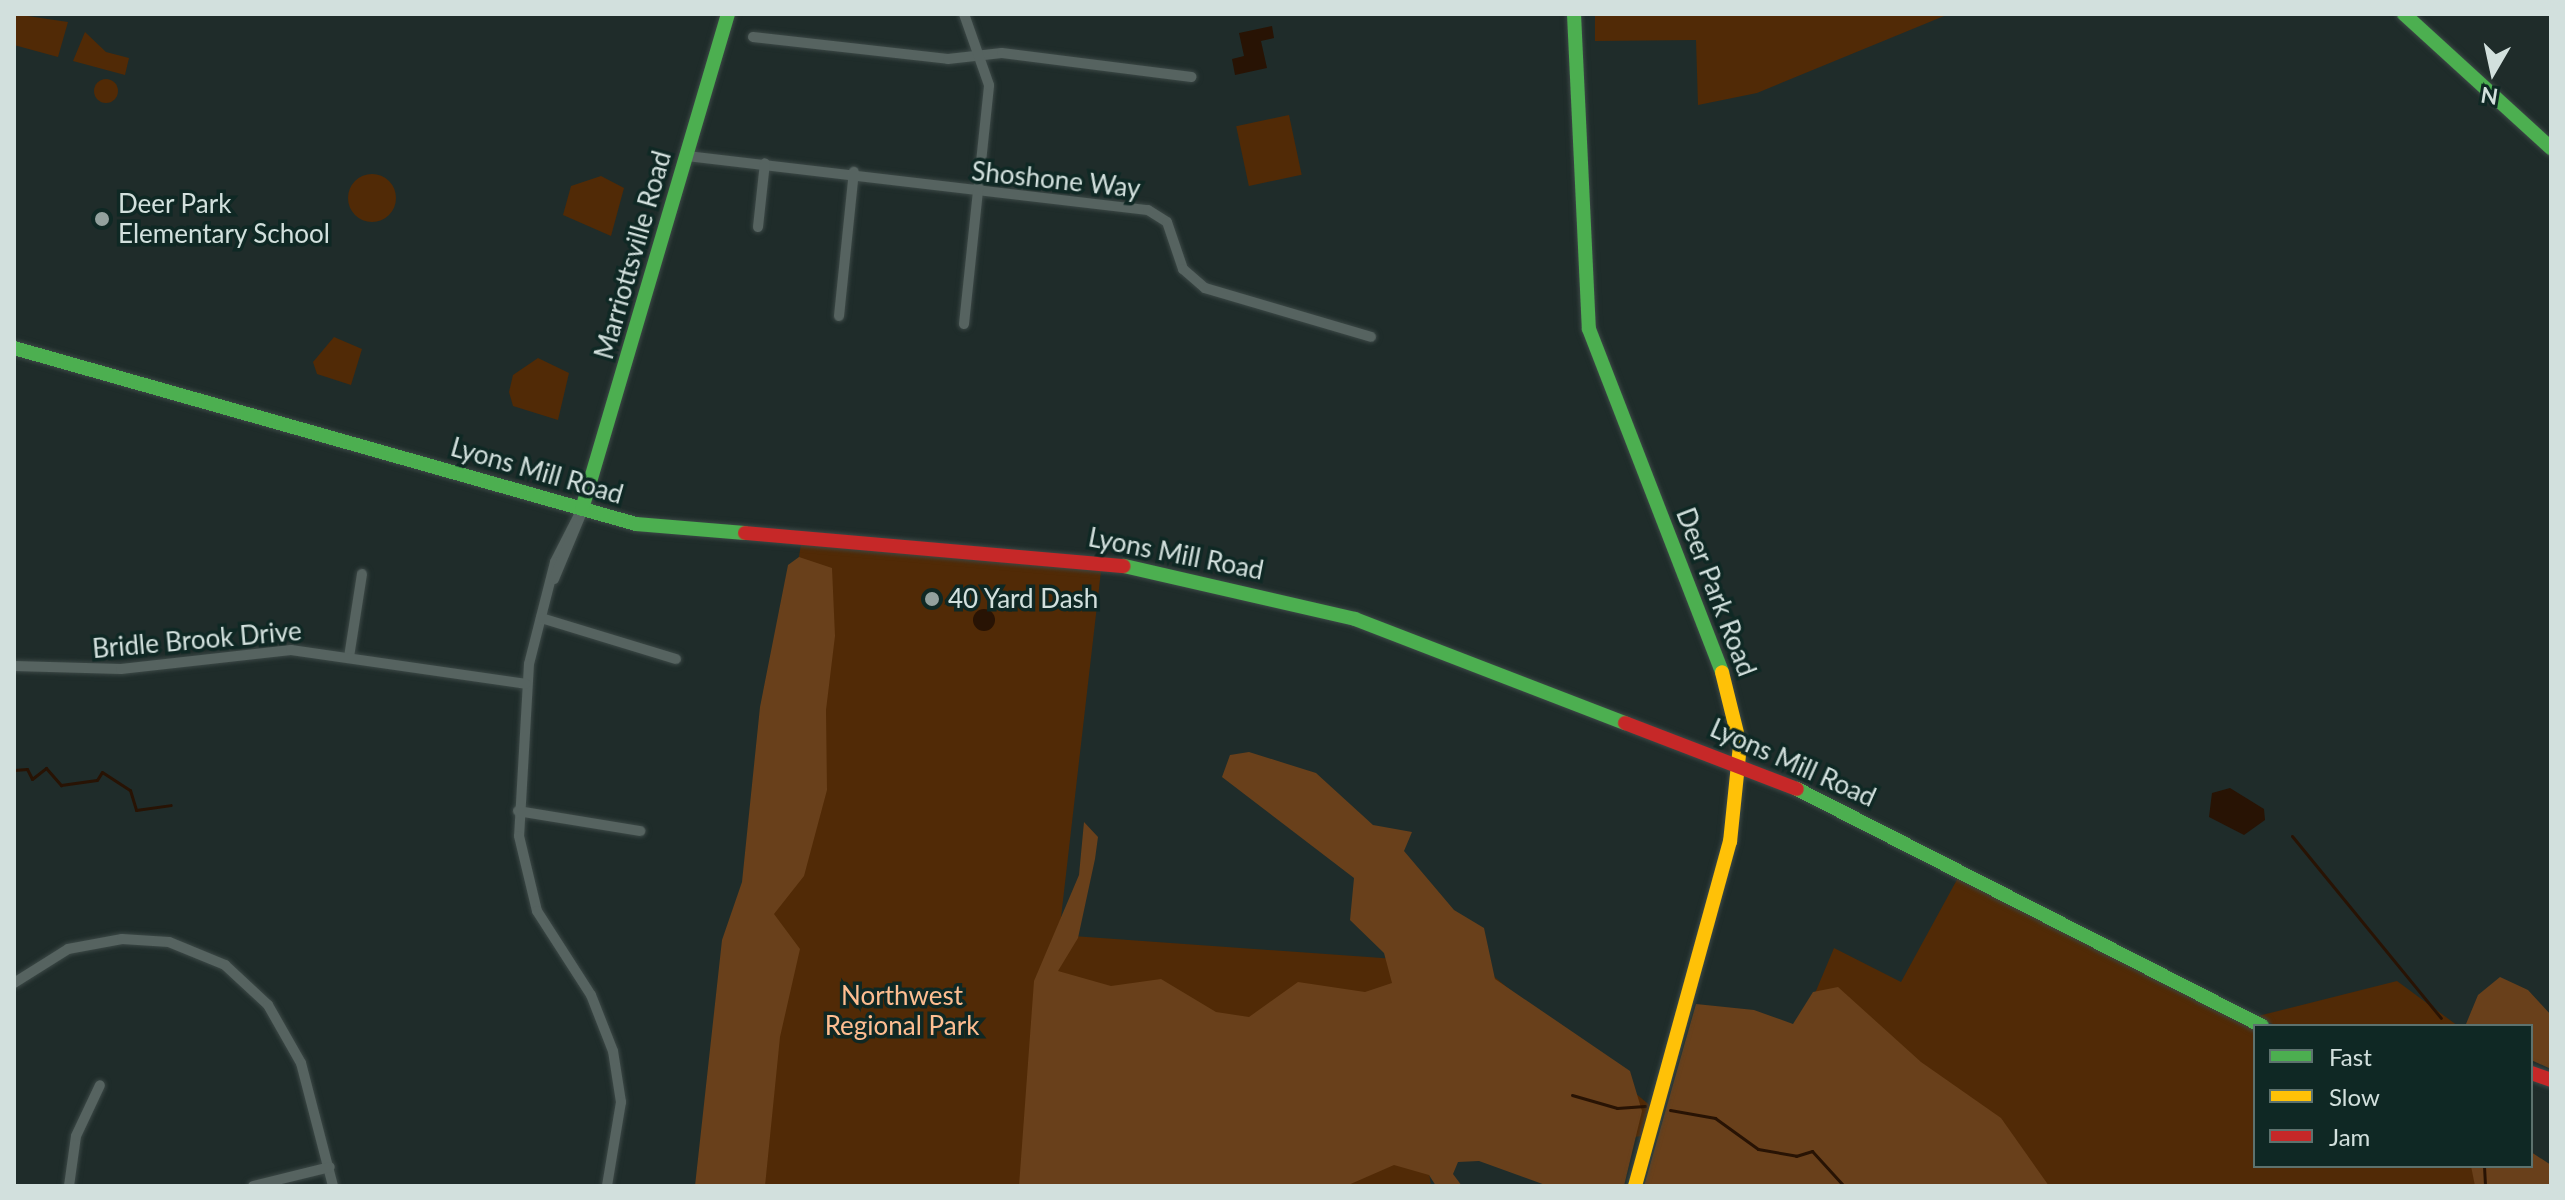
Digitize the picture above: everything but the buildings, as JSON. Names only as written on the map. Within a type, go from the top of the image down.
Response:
[{"type":"main road","name":"Marriottsville Road","points":[[582,509],[728,14]]},
{"type":"main road","name":"Deer Park Road","points":[[1574,14],[1589,329],[1726,682],[1741,764],[1726,858],[1635,1186]]},
{"type":"main road","points":[[2404,14],[2551,148]]},
{"type":"main road","name":"Lyons Mill Road","points":[[14,348],[582,509],[676,530],[1009,552],[1187,576],[1381,628],[1741,764],[1880,827],[2258,1024]]},
{"type":"street","points":[[964,14],[981,54],[989,100],[964,324]]},
{"type":"street","points":[[753,37],[948,59],[981,54],[1191,77]]},
{"type":"street","name":"Shoshone Way","points":[[687,156],[854,172],[978,194],[1148,210],[1167,222],[1183,269],[1205,288],[1371,337]]},
{"type":"street","points":[[758,227],[765,163]]},
{"type":"street","points":[[839,316],[854,172]]},
{"type":"street","name":"Marriottsville Road","points":[[582,509],[569,524],[541,618],[526,684],[518,811],[522,864],[537,911],[591,995],[613,1051],[621,1102],[607,1186]]},
{"type":"street","points":[[349,657],[362,574]]},
{"type":"street","points":[[541,618],[676,659]]},
{"type":"street","name":"Bridle Brook Drive","points":[[14,666],[121,669],[291,650],[526,684]]},
{"type":"street","points":[[518,811],[640,831]]},
{"type":"street","points":[[14,983],[68,949],[122,939],[169,942],[225,965],[285,1031],[311,1089],[333,1186]]},
{"type":"street","points":[[69,1186],[76,1136],[100,1085]]},
{"type":"street","points":[[253,1186],[330,1167]]},
{"type":"green space","points":[[14,14],[68,22],[58,57],[14,45]]},
{"type":"green space","points":[[1595,14],[1949,14],[1757,93],[1698,105],[1696,40],[1595,41]]},
{"type":"green space","points":[[85,32],[106,52],[129,58],[125,75],[73,61]]},
{"type":"green space","points":[[106,79],[114,83],[118,91],[114,99],[106,103],[98,99],[94,91],[98,83]]},
{"type":"green space","points":[[1289,115],[1302,175],[1249,186],[1236,126]]},
{"type":"green space","points":[[372,174],[389,181],[396,198],[389,215],[372,222],[355,215],[348,198],[355,181]]},
{"type":"green space","points":[[601,176],[624,188],[611,236],[563,215],[571,186]]},
{"type":"green space","points":[[334,337],[362,349],[351,385],[317,374],[313,362]]},
{"type":"green space","points":[[538,358],[569,373],[558,420],[513,406],[509,392],[513,375]]},
{"type":"green space","name":"Northwest Regional Park","points":[[801,544],[1101,571],[1059,935],[1480,965],[1652,1107],[1643,1136],[1427,1158],[1431,1186],[698,1186]]},
{"type":"green space","points":[[1959,876],[2253,1028],[2253,1168],[2484,1168],[2485,1186],[1818,1186],[1805,1017],[1834,948],[1901,982]]},
{"type":"green space","points":[[2397,981],[2455,1024],[2273,1024],[2254,1017]]},
{"type":"shaded area","points":[[1272,26],[1274,38],[1261,41],[1267,68],[1235,75],[1232,59],[1244,56],[1239,33]]},
{"type":"shaded area","points":[[799,557],[832,568],[835,636],[826,710],[827,790],[804,876],[774,914],[800,949],[780,1037],[765,1186],[695,1186],[722,940],[742,882],[760,707],[788,565]]},
{"type":"shaded area","points":[[980,609],[988,609],[995,620],[988,631],[980,631],[973,624],[973,616]]},
{"type":"shaded area","points":[[1249,752],[1316,773],[1373,825],[1412,832],[1404,851],[1454,910],[1484,928],[1495,979],[1630,1071],[1642,1111],[1624,1186],[1548,1186],[1479,1161],[1458,1162],[1453,1174],[1462,1186],[1436,1186],[1429,1175],[1394,1165],[1346,1186],[1019,1186],[1034,981],[1079,875],[1084,822],[1098,837],[1095,859],[1078,938],[1058,971],[1111,986],[1161,979],[1216,1012],[1249,1017],[1298,982],[1365,992],[1392,983],[1384,953],[1350,920],[1354,878],[1222,777],[1230,755]]},
{"type":"shaded area","points":[[2230,788],[2264,809],[2265,820],[2244,835],[2209,817],[2212,793]]},
{"type":"shaded area","points":[[2500,977],[2528,990],[2551,1015],[2551,1069],[2533,1061],[2533,1024],[2466,1024],[2478,995]]},
{"type":"shaded area","points":[[1838,987],[1921,1062],[2001,1118],[2049,1186],[1644,1186],[1696,1004],[1754,1010],[1793,1024],[1813,992]]},
{"type":"shaded area","points":[[2533,1153],[2551,1165],[2551,1186],[2475,1186],[2471,1168],[2533,1168]]},
{"type":"waterway","points":[[14,770],[27,769],[32,779],[46,768],[61,785],[97,780],[102,772],[130,790],[136,810],[171,805]]},
{"type":"waterway","points":[[2292,836],[2441,1018]]},
{"type":"waterway","points":[[1572,1095],[1617,1108],[1645,1106]]},
{"type":"waterway","points":[[1670,1110],[1715,1118],[1758,1149],[1796,1156],[1812,1151],[1844,1186]]},
{"type":"waterway","points":[[2484,1168],[2485,1186]]},
{"type":"traffic: fast","points":[[582,509],[728,14]]},
{"type":"traffic: fast","points":[[1574,14],[1589,329],[1722,672]]},
{"type":"traffic: fast","points":[[2404,14],[2551,148]]},
{"type":"traffic: fast","points":[[14,348],[636,524],[745,533]]},
{"type":"traffic: fast","points":[[1124,566],[1355,619],[1625,723]]},
{"type":"traffic: fast","points":[[1797,789],[2258,1024]]},
{"type":"traffic: slow","points":[[1635,1186],[1730,842],[1740,745],[1722,672]]},
{"type":"traffic: jam","points":[[745,533],[1124,566]]},
{"type":"traffic: jam","points":[[1625,723],[1797,789]]},
{"type":"traffic: jam","points":[[2533,1074],[2551,1080]]},
{"type":"place","name":"Deer Park Elementary School","points":[[102,219]]},
{"type":"place","name":"40 Yard Dash","points":[[932,599]]}]
